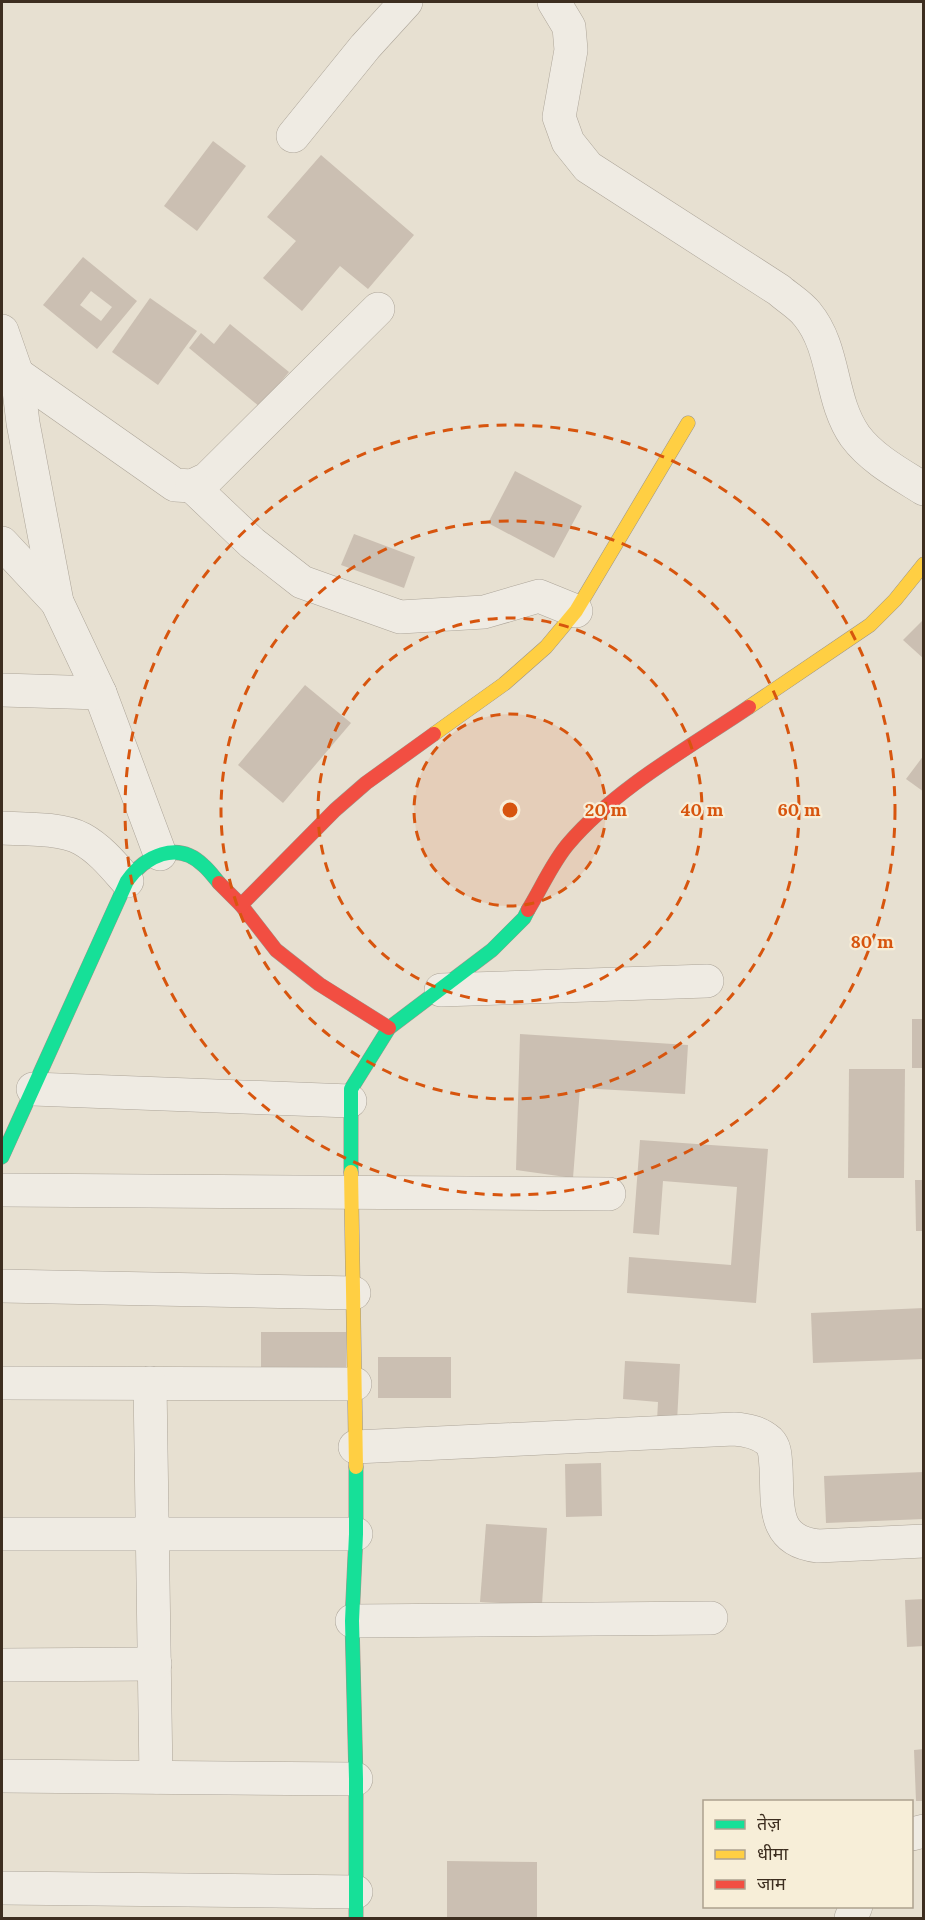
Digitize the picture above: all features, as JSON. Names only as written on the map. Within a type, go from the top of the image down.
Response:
[{"type":"street","points":[[293,136],[365,47],[406,2]]},
{"type":"street","points":[[554,2],[569,27],[572,50],[559,117],[568,142],[588,167],[779,290],[807,313],[823,338],[842,414],[856,438],[880,461],[924,489]]},
{"type":"street","points":[[17,374],[167,480],[175,485],[192,486],[207,479],[378,309]]},
{"type":"street","points":[[2,331],[17,374],[23,423],[57,602],[100,693],[160,854]]},
{"type":"street","points":[[241,905],[335,810],[366,783],[504,684],[546,646],[576,611],[688,423]]},
{"type":"street","points":[[192,486],[252,543],[302,582],[400,617],[484,612],[539,596],[576,611]]},
{"type":"street","points":[[2,543],[57,602]]},
{"type":"street","points":[[2,1888],[356,1905],[352,1621],[356,1534],[356,1448],[351,1089],[389,1028],[492,950],[524,918],[567,845],[596,814],[637,783],[870,625],[896,600],[924,564]]},
{"type":"street","points":[[2,690],[100,693]]},
{"type":"street","points":[[2,828],[52,831],[80,837],[103,855],[127,881]]},
{"type":"street","points":[[2,1157],[127,881],[137,867],[160,854],[182,854],[202,862],[241,905],[276,951],[319,984],[389,1028]]},
{"type":"street","points":[[441,990],[707,981]]},
{"type":"street","points":[[33,1089],[350,1101]]},
{"type":"street","points":[[2,1190],[609,1194]]},
{"type":"street","points":[[2,1286],[354,1293]]},
{"type":"street","points":[[2,1383],[355,1384]]},
{"type":"street","points":[[150,1383],[156,1777]]},
{"type":"street","points":[[356,1448],[746,1430],[759,1434],[770,1442],[775,1452],[781,1526],[803,1545],[924,1541]]},
{"type":"street","points":[[2,1534],[356,1534]]},
{"type":"street","points":[[352,1621],[711,1618]]},
{"type":"street","points":[[2,1665],[155,1664]]},
{"type":"street","points":[[2,1776],[356,1779]]},
{"type":"building","points":[[213,141],[246,166],[197,231],[164,206]]},
{"type":"building","points":[[321,155],[414,235],[368,289],[340,266],[302,311],[263,278],[296,241],[267,217]]},
{"type":"building","points":[[83,257],[137,301],[97,349],[43,305]],"holes":[[[91,291],[112,307],[101,321],[80,305]]]},
{"type":"building","points":[[150,298],[197,331],[158,385],[112,352]]},
{"type":"building","points":[[230,324],[289,372],[260,407],[189,348],[201,333],[214,344]]},
{"type":"building","points":[[515,471],[582,506],[554,558],[488,523]]},
{"type":"building","points":[[354,534],[415,557],[404,588],[341,565]]},
{"type":"building","points":[[924,619],[924,659],[903,640]]},
{"type":"building","points":[[305,685],[351,723],[283,803],[238,765]]},
{"type":"building","points":[[924,755],[924,792],[906,779]]},
{"type":"building","points":[[912,1019],[924,1019],[924,1068],[912,1068]]},
{"type":"building","points":[[520,1034],[688,1045],[685,1094],[580,1088],[573,1178],[516,1170]]},
{"type":"building","points":[[849,1069],[905,1069],[904,1178],[848,1178]]},
{"type":"building","points":[[640,1140],[768,1149],[756,1303],[627,1293],[629,1257],[731,1265],[737,1187],[663,1181],[659,1235],[633,1233]]},
{"type":"building","points":[[915,1180],[924,1180],[924,1231],[916,1231]]},
{"type":"building","points":[[924,1308],[924,1359],[813,1363],[811,1313]]},
{"type":"building","points":[[261,1332],[346,1332],[346,1375],[261,1375]]},
{"type":"building","points":[[378,1357],[451,1357],[451,1398],[378,1398]]},
{"type":"building","points":[[625,1361],[680,1364],[677,1422],[657,1421],[658,1402],[623,1399]]},
{"type":"building","points":[[601,1463],[602,1516],[566,1517],[565,1464]]},
{"type":"building","points":[[924,1472],[924,1519],[826,1523],[824,1476]]},
{"type":"building","points":[[486,1524],[547,1528],[542,1605],[480,1602]]},
{"type":"building","points":[[924,1599],[924,1646],[907,1647],[905,1600]]},
{"type":"building","points":[[924,1749],[924,1801],[916,1801],[914,1750]]},
{"type":"building","points":[[447,1861],[537,1862],[537,1918],[447,1918]]},
{"type":"traffic: fast","points":[[2,1157],[127,881],[134,872],[152,858],[162,854],[183,853],[193,857],[219,883]]},
{"type":"traffic: fast","points":[[351,1172],[351,1089],[389,1028],[492,950],[524,918],[528,910]]},
{"type":"traffic: fast","points":[[356,1467],[352,1621],[356,1779],[356,1918]]},
{"type":"traffic: slow","points":[[434,734],[504,684],[546,647],[576,611],[688,423]]},
{"type":"traffic: slow","points":[[749,707],[870,625],[895,600],[924,564]]},
{"type":"traffic: slow","points":[[351,1172],[356,1467]]},
{"type":"traffic: jam","points":[[528,910],[558,858],[588,823],[654,769],[749,707]]},
{"type":"traffic: jam","points":[[241,905],[335,810],[366,783],[434,734]]},
{"type":"traffic: jam","points":[[219,883],[241,905],[276,950],[319,984],[389,1028]]}]
